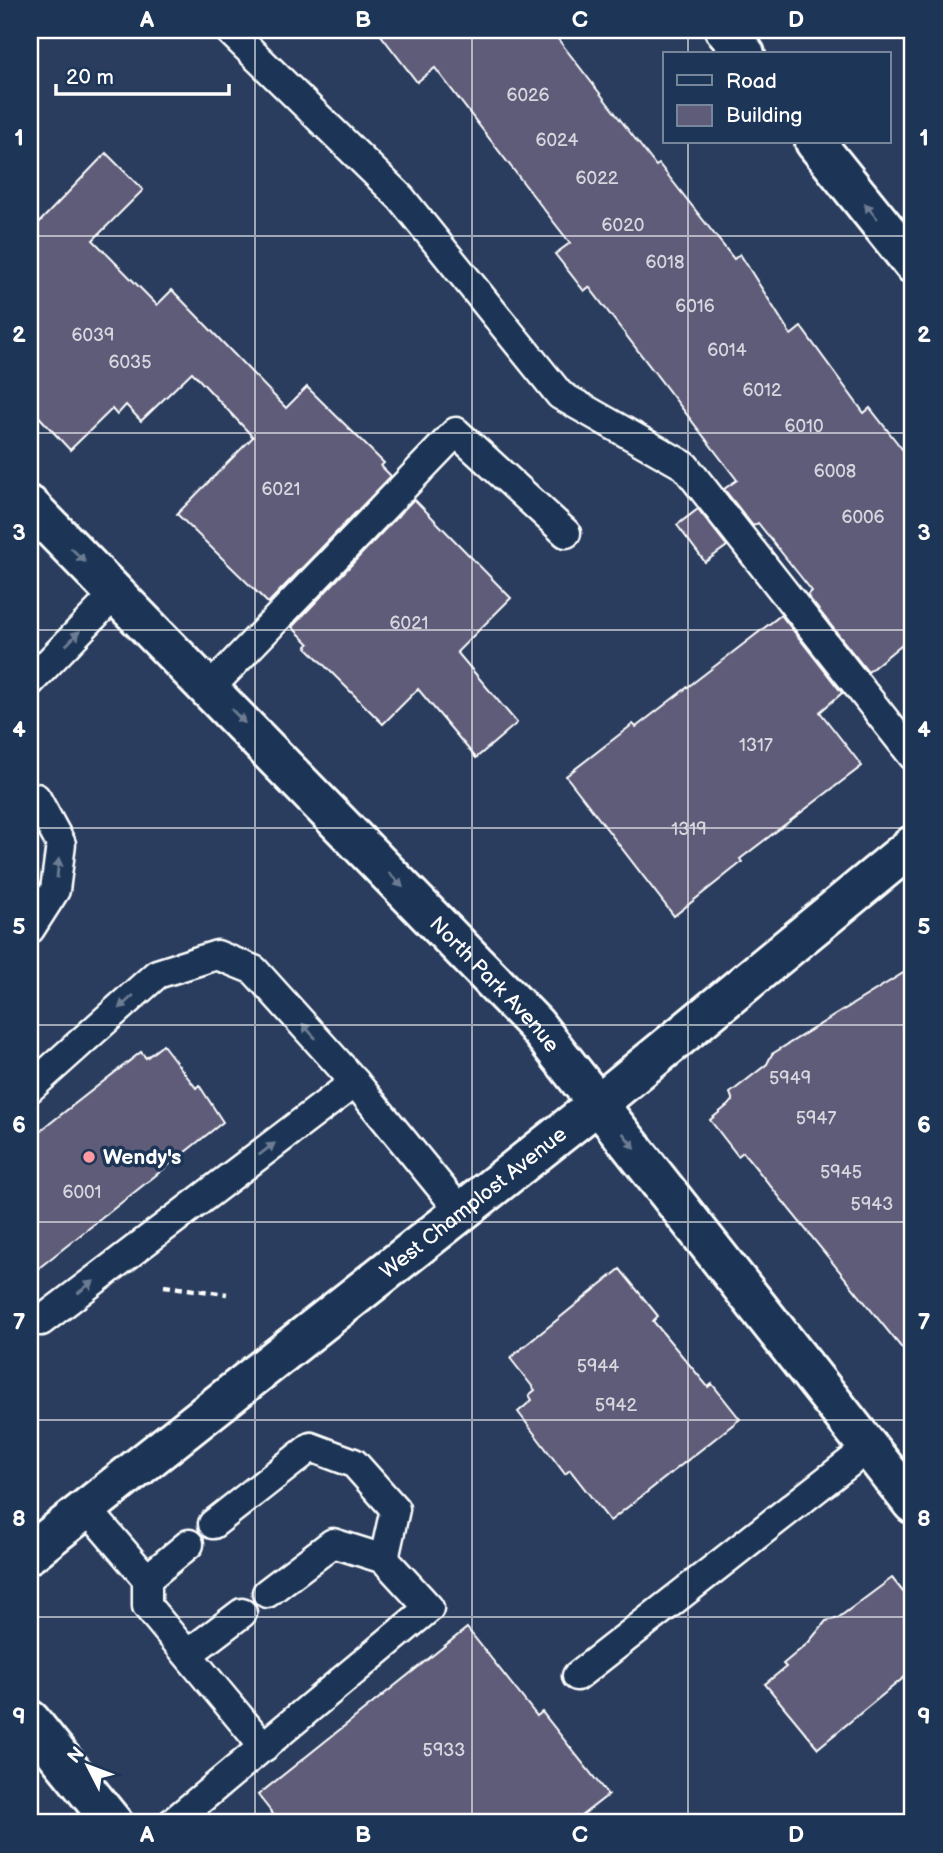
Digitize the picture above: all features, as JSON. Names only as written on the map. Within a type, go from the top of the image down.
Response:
[{"type":"street","points":[[725,30],[743,52]]},
{"type":"street","points":[[817,144],[913,264]]},
{"type":"street","name":"North Park Avenue","points":[[30,506],[535,1024],[913,1504]]},
{"type":"street","name":"West Champlost Avenue","points":[[30,1553],[598,1103],[913,845]]},
{"type":"street","points":[[30,1720],[113,1823]]},
{"type":"lane","points":[[229,30],[401,198],[560,395],[685,466],[913,756]]},
{"type":"lane","points":[[210,688],[456,432],[566,533]]},
{"type":"lane","points":[[30,682],[116,593]]},
{"type":"lane","points":[[30,798],[36,799],[61,844],[55,890],[30,929]]},
{"type":"lane","points":[[30,1088],[157,974],[217,955],[254,970],[355,1082],[461,1212]]},
{"type":"lane","points":[[30,1318],[41,1321],[355,1082]]},
{"type":"lane","points":[[213,1524],[311,1447],[354,1463],[396,1509],[384,1559]]},
{"type":"lane","points":[[577,1676],[868,1448]]},
{"type":"lane","points":[[86,1508],[147,1579],[147,1606],[264,1747]]},
{"type":"lane","points":[[172,1823],[429,1608],[384,1559],[333,1543],[267,1594]]},
{"type":"lane","points":[[147,1579],[189,1544]]},
{"type":"lane","points":[[188,1654],[242,1613]]},
{"type":"path","points":[[162,1286],[227,1294]]},
{"type":"building","points":[[377,30],[551,30],[656,166],[659,164],[734,259],[740,254],[791,335],[801,327],[864,413],[870,408],[913,463],[913,635],[868,672],[807,595],[812,591],[758,523],[753,526],[724,489],[737,480],[589,287],[584,291],[555,254],[570,243],[435,68],[417,82]]},
{"type":"building","points":[[106,153],[143,190],[93,240],[157,305],[172,290],[286,408],[307,387],[384,463],[381,466],[391,476],[268,603],[177,514],[253,437],[192,372],[141,421],[126,405],[117,415],[112,409],[70,450],[30,407],[30,232]]},
{"type":"building","points":[[414,499],[511,598],[457,652],[517,723],[476,758],[418,689],[383,724],[306,647],[309,644],[292,627]]},
{"type":"building","points":[[698,509],[727,546],[705,562],[677,525]]},
{"type":"building","points":[[781,615],[842,693],[820,712],[862,766],[740,859],[742,862],[674,916],[566,776],[633,724],[636,727]]},
{"type":"building","points":[[913,967],[913,1362],[743,1152],[738,1156],[710,1120],[733,1101],[730,1093],[767,1064],[772,1054]]},
{"type":"building","points":[[163,1045],[196,1088],[199,1085],[223,1122],[30,1275],[30,1139],[141,1052],[146,1058]]},
{"type":"building","points":[[620,1269],[658,1316],[653,1321],[708,1387],[712,1384],[740,1419],[610,1521],[570,1470],[565,1474],[518,1412],[532,1400],[529,1395],[535,1390],[510,1358]]},
{"type":"building","points":[[892,1578],[913,1604],[913,1670],[818,1748],[765,1684],[786,1667],[783,1664],[808,1643],[826,1621],[838,1618]]},
{"type":"building","points":[[467,1628],[537,1716],[542,1712],[608,1795],[572,1823],[280,1823],[258,1795]]},
{"type":"place","name":"Wendy's","points":[[89,1157]]}]
